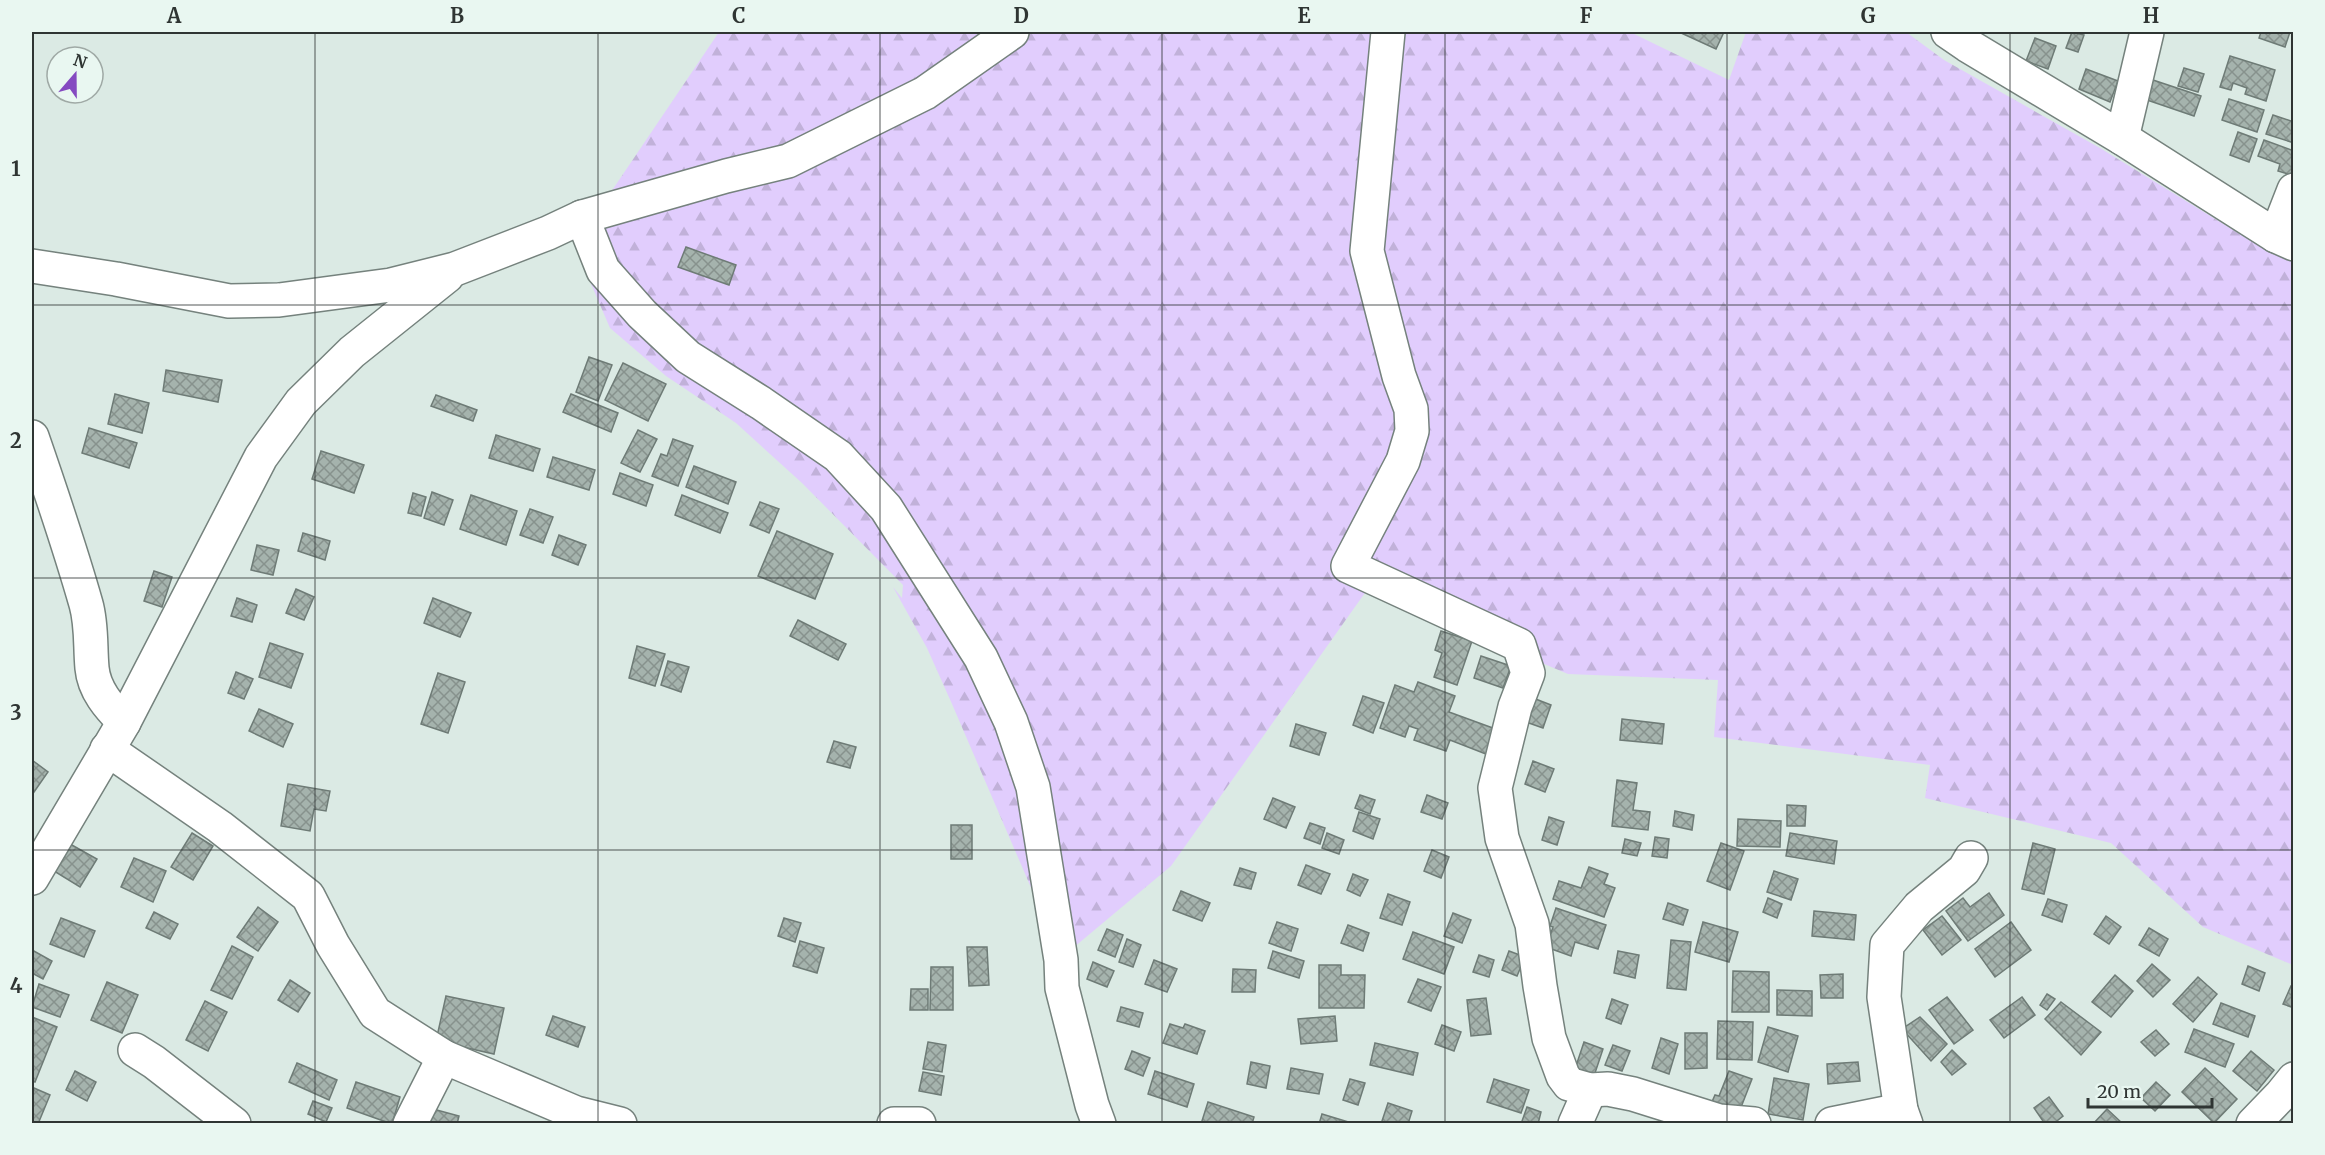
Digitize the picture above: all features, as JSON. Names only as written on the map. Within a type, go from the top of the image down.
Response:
[{"type":"street","points":[[32,266],[116,279],[230,301],[279,300],[391,285],[455,269],[548,233],[582,217],[788,161],[925,93],[1012,32]]},
{"type":"street","points":[[1388,32],[1367,251],[1399,376],[1411,409],[1412,431],[1403,461],[1348,566],[1519,645],[1527,672],[1515,707],[1495,788],[1502,838],[1533,924],[1549,1038],[1563,1076],[1569,1084],[1590,1090],[1608,1089],[1633,1094],[1719,1121],[1754,1124]]},
{"type":"street","points":[[2122,138],[2147,32]]},
{"type":"street","points":[[1962,36],[2285,240],[2294,190]]},
{"type":"street","points":[[582,217],[603,270],[642,314],[688,357],[761,403],[838,456],[886,508],[981,658],[1011,722],[1033,787],[1061,960],[1062,988],[1092,1106],[1099,1124]]},
{"type":"street","points":[[32,878],[116,736],[261,457],[294,411],[352,352],[455,269]]},
{"type":"street","points":[[32,437],[50,486],[86,603],[92,631],[92,669],[109,707],[116,736],[220,827],[308,896],[333,945],[375,1013],[444,1057],[583,1119],[620,1124]]},
{"type":"street","points":[[1832,1124],[1904,1117],[1884,997],[1887,945],[1920,907],[1964,870],[1971,858]]},
{"type":"street","points":[[135,1050],[234,1124]]},
{"type":"street","points":[[410,1124],[444,1057]]},
{"type":"street","points":[[2253,1124],[2294,1079]]},
{"type":"street","points":[[1575,1124],[1590,1090]]},
{"type":"green space","points":[[719,32],[1630,32],[1729,80],[1746,32],[1906,32],[1944,60],[2100,148],[2272,254],[2293,260],[2293,965],[2203,927],[2111,843],[1925,798],[1930,765],[1714,737],[1718,680],[1568,674],[1367,590],[1171,866],[1067,953],[1041,911],[927,648],[893,587],[902,598],[903,585],[802,483],[736,423],[666,376],[610,328],[585,270],[588,226]]},
{"type":"building","points":[[1679,32],[1724,32],[1716,49]]},
{"type":"building","points":[[2072,32],[2084,35],[2078,52],[2066,48]]},
{"type":"building","points":[[2261,32],[2290,32],[2285,47],[2259,38]]},
{"type":"building","points":[[2035,38],[2056,46],[2048,69],[2026,61]]},
{"type":"building","points":[[2230,56],[2275,70],[2266,101],[2245,94],[2247,88],[2233,83],[2231,90],[2220,87]]},
{"type":"building","points":[[2184,68],[2204,74],[2198,92],[2178,86]]},
{"type":"building","points":[[2086,69],[2118,81],[2110,102],[2079,89]]},
{"type":"building","points":[[2153,80],[2201,96],[2194,116],[2147,100]]},
{"type":"building","points":[[2229,99],[2264,110],[2257,132],[2222,120]]},
{"type":"building","points":[[2273,115],[2294,122],[2294,143],[2266,134]]},
{"type":"building","points":[[2238,132],[2257,139],[2249,162],[2230,155]]},
{"type":"building","points":[[2264,140],[2294,151],[2294,168],[2291,175],[2278,171],[2280,164],[2258,156]]},
{"type":"building","points":[[686,247],[736,265],[729,285],[678,267]]},
{"type":"building","points":[[589,357],[612,365],[598,401],[576,392]]},
{"type":"building","points":[[623,363],[666,384],[648,421],[605,400]]},
{"type":"building","points":[[166,370],[222,380],[218,402],[163,391]]},
{"type":"building","points":[[115,394],[149,403],[142,433],[108,424]]},
{"type":"building","points":[[571,394],[618,413],[611,432],[563,412]]},
{"type":"building","points":[[436,395],[477,410],[473,421],[431,406]]},
{"type":"building","points":[[89,428],[137,443],[129,468],[82,453]]},
{"type":"building","points":[[638,430],[657,439],[640,472],[621,463]]},
{"type":"building","points":[[496,435],[540,449],[533,471],[489,458]]},
{"type":"building","points":[[673,439],[693,446],[678,486],[652,476],[661,454],[667,456]]},
{"type":"building","points":[[321,451],[364,465],[354,493],[312,479]]},
{"type":"building","points":[[553,457],[595,470],[589,490],[547,477]]},
{"type":"building","points":[[694,466],[736,482],[728,504],[686,487]]},
{"type":"building","points":[[620,473],[653,485],[646,506],[613,494]]},
{"type":"building","points":[[432,492],[453,500],[444,525],[424,518]]},
{"type":"building","points":[[413,493],[426,497],[421,516],[408,513]]},
{"type":"building","points":[[471,495],[517,511],[506,545],[460,529]]},
{"type":"building","points":[[682,495],[728,513],[720,533],[675,515]]},
{"type":"building","points":[[760,502],[779,509],[769,533],[750,525]]},
{"type":"building","points":[[530,509],[553,517],[543,543],[520,535]]},
{"type":"building","points":[[777,531],[833,554],[815,599],[758,576]]},
{"type":"building","points":[[303,533],[330,541],[325,560],[298,551]]},
{"type":"building","points":[[559,535],[586,545],[578,565],[552,555]]},
{"type":"building","points":[[257,545],[279,550],[273,575],[251,570]]},
{"type":"building","points":[[154,571],[172,577],[162,607],[144,601]]},
{"type":"building","points":[[296,589],[314,597],[304,620],[286,613]]},
{"type":"building","points":[[237,598],[257,605],[252,622],[231,616]]},
{"type":"building","points":[[433,598],[471,613],[460,637],[424,623]]},
{"type":"building","points":[[798,620],[846,644],[838,660],[790,636]]},
{"type":"building","points":[[1441,631],[1472,641],[1457,685],[1434,677],[1442,653],[1435,650]]},
{"type":"building","points":[[270,643],[303,654],[291,688],[259,677]]},
{"type":"building","points":[[637,646],[665,654],[655,686],[629,678]]},
{"type":"building","points":[[1481,656],[1511,666],[1503,688],[1474,678]]},
{"type":"building","points":[[668,661],[689,667],[681,692],[661,685]]},
{"type":"building","points":[[236,672],[253,679],[244,699],[228,693]]},
{"type":"building","points":[[438,673],[465,682],[448,733],[421,724]]},
{"type":"building","points":[[1418,682],[1455,696],[1449,712],[1501,731],[1491,756],[1450,740],[1446,751],[1414,740],[1418,729],[1409,726],[1405,737],[1380,728],[1395,685],[1414,692]]},
{"type":"building","points":[[1363,696],[1384,703],[1373,733],[1353,725]]},
{"type":"building","points":[[1533,698],[1551,705],[1543,728],[1526,722]]},
{"type":"building","points":[[259,709],[293,724],[283,747],[249,731]]},
{"type":"building","points":[[1622,719],[1664,724],[1662,744],[1620,740]]},
{"type":"building","points":[[1296,724],[1326,733],[1319,755],[1290,746]]},
{"type":"building","points":[[834,741],[856,747],[850,768],[827,762]]},
{"type":"building","points":[[32,760],[48,772],[34,792],[32,790]]},
{"type":"building","points":[[1533,761],[1554,769],[1545,792],[1525,784]]},
{"type":"building","points":[[1617,780],[1637,783],[1633,810],[1650,812],[1648,830],[1612,826]]},
{"type":"building","points":[[288,784],[330,791],[326,811],[314,809],[310,831],[281,826]]},
{"type":"building","points":[[1360,795],[1375,800],[1370,814],[1355,808]]},
{"type":"building","points":[[1427,795],[1448,803],[1442,819],[1421,812]]},
{"type":"building","points":[[1273,798],[1295,807],[1286,828],[1264,819]]},
{"type":"building","points":[[1787,805],[1806,806],[1805,826],[1787,826]]},
{"type":"building","points":[[1675,811],[1694,815],[1692,830],[1673,826]]},
{"type":"building","points":[[1359,812],[1380,819],[1373,839],[1353,831]]},
{"type":"building","points":[[1549,817],[1564,822],[1557,845],[1542,840]]},
{"type":"building","points":[[1738,819],[1781,821],[1780,847],[1737,846]]},
{"type":"building","points":[[1310,823],[1325,828],[1320,844],[1304,838]]},
{"type":"building","points":[[951,825],[972,825],[972,859],[951,859]]},
{"type":"building","points":[[192,833],[213,846],[193,880],[171,867]]},
{"type":"building","points":[[1327,833],[1344,840],[1339,854],[1322,848]]},
{"type":"building","points":[[1790,833],[1837,841],[1834,864],[1786,856]]},
{"type":"building","points":[[1655,837],[1669,839],[1667,858],[1652,856]]},
{"type":"building","points":[[1625,839],[1641,843],[1637,856],[1622,853]]},
{"type":"building","points":[[1721,843],[1744,851],[1730,890],[1707,881]]},
{"type":"building","points":[[2033,843],[2055,849],[2044,894],[2022,889]]},
{"type":"building","points":[[70,844],[97,859],[80,887],[54,871]]},
{"type":"building","points":[[1432,850],[1449,857],[1441,878],[1424,871]]},
{"type":"building","points":[[134,858],[166,871],[153,902],[121,887]]},
{"type":"building","points":[[1306,865],[1330,874],[1321,894],[1298,885]]},
{"type":"building","points":[[1589,867],[1608,874],[1604,884],[1615,888],[1604,917],[1553,899],[1559,881],[1581,888]]},
{"type":"building","points":[[1240,868],[1256,873],[1251,889],[1234,885]]},
{"type":"building","points":[[1774,871],[1798,879],[1791,900],[1767,892]]},
{"type":"building","points":[[1353,874],[1368,880],[1360,896],[1347,890]]},
{"type":"building","points":[[1181,891],[1210,903],[1202,921],[1173,910]]},
{"type":"building","points":[[1989,893],[2004,915],[1968,941],[1946,911],[1963,898],[1970,907]]},
{"type":"building","points":[[1388,894],[1410,902],[1402,925],[1380,918]]},
{"type":"building","points":[[1768,898],[1782,904],[1777,918],[1763,912]]},
{"type":"building","points":[[2048,899],[2067,905],[2062,922],[2042,915]]},
{"type":"building","points":[[1668,903],[1688,910],[1683,925],[1663,919]]},
{"type":"building","points":[[258,907],[278,922],[258,951],[237,937]]},
{"type":"building","points":[[1556,908],[1606,925],[1598,949],[1575,942],[1571,956],[1546,947],[1553,927],[1550,926]]},
{"type":"building","points":[[1814,911],[1856,915],[1854,940],[1812,936]]},
{"type":"building","points":[[154,912],[178,924],[170,939],[146,928]]},
{"type":"building","points":[[1453,913],[1471,920],[1462,943],[1444,936]]},
{"type":"building","points":[[1942,916],[1961,940],[1942,955],[1923,930]]},
{"type":"building","points":[[2106,916],[2121,927],[2109,944],[2094,934]]},
{"type":"building","points":[[61,918],[95,931],[84,957],[50,944]]},
{"type":"building","points":[[784,918],[801,923],[795,942],[778,936]]},
{"type":"building","points":[[1277,922],[1298,929],[1291,951],[1269,943]]},
{"type":"building","points":[[1703,922],[1738,932],[1729,962],[1695,952]]},
{"type":"building","points":[[2011,922],[2031,950],[1995,977],[1975,949]]},
{"type":"building","points":[[1348,925],[1369,933],[1363,951],[1341,943]]},
{"type":"building","points":[[2149,928],[2168,939],[2159,956],[2139,945]]},
{"type":"building","points":[[1107,929],[1123,935],[1115,957],[1098,950]]},
{"type":"building","points":[[1413,932],[1454,947],[1444,974],[1403,959]]},
{"type":"building","points":[[1127,939],[1141,945],[1133,967],[1119,962]]},
{"type":"building","points":[[1671,940],[1691,942],[1686,990],[1667,988]]},
{"type":"building","points":[[800,941],[824,948],[817,973],[793,966]]},
{"type":"building","points":[[232,946],[253,957],[232,999],[211,990]]},
{"type":"building","points":[[967,947],[987,947],[989,985],[969,986]]},
{"type":"building","points":[[32,950],[52,961],[43,979],[32,973]]},
{"type":"building","points":[[1273,951],[1304,961],[1299,978],[1268,968]]},
{"type":"building","points":[[1509,951],[1525,957],[1517,976],[1502,970]]},
{"type":"building","points":[[1618,951],[1639,955],[1635,978],[1614,973]]},
{"type":"building","points":[[1479,955],[1494,960],[1489,977],[1473,972]]},
{"type":"building","points":[[1154,960],[1177,969],[1167,992],[1145,984]]},
{"type":"building","points":[[1093,962],[1114,971],[1107,987],[1087,979]]},
{"type":"building","points":[[2152,964],[2170,980],[2153,997],[2137,981]]},
{"type":"building","points":[[1319,965],[1341,965],[1341,975],[1365,975],[1364,1008],[1319,1008]]},
{"type":"building","points":[[2248,966],[2265,973],[2259,991],[2242,984]]},
{"type":"building","points":[[931,967],[953,967],[953,1010],[930,1010]]},
{"type":"building","points":[[1233,969],[1256,970],[1255,992],[1232,992]]},
{"type":"building","points":[[1733,971],[1769,972],[1769,1012],[1732,1012]]},
{"type":"building","points":[[1843,974],[1843,998],[1821,998],[1820,975]]},
{"type":"building","points":[[2115,975],[2133,991],[2111,1017],[2092,1002]]},
{"type":"building","points":[[2198,977],[2217,994],[2193,1022],[2173,1004]]},
{"type":"building","points":[[1418,979],[1441,987],[1431,1011],[1408,1002]]},
{"type":"building","points":[[290,980],[310,993],[298,1012],[278,1000]]},
{"type":"building","points":[[107,982],[138,995],[122,1033],[91,1020]]},
{"type":"building","points":[[39,984],[69,995],[60,1017],[32,1007]]},
{"type":"building","points":[[2291,986],[2294,987],[2294,1008],[2283,1004]]},
{"type":"building","points":[[911,989],[928,989],[928,1010],[910,1010]]},
{"type":"building","points":[[1777,990],[1812,991],[1812,1016],[1777,1015]]},
{"type":"building","points":[[2047,994],[2055,999],[2047,1010],[2040,1005]]},
{"type":"building","points":[[446,996],[504,1008],[494,1054],[436,1041]]},
{"type":"building","points":[[1947,997],[1973,1030],[1954,1044],[1929,1010]]},
{"type":"building","points":[[2022,997],[2035,1015],[2004,1038],[1990,1020]]},
{"type":"building","points":[[1486,998],[1491,1034],[1471,1036],[1467,1000]]},
{"type":"building","points":[[1612,999],[1628,1005],[1621,1024],[1606,1018]]},
{"type":"building","points":[[205,1001],[227,1012],[208,1051],[186,1040]]},
{"type":"building","points":[[2061,1002],[2101,1032],[2081,1055],[2045,1019]]},
{"type":"building","points":[[2221,1003],[2255,1016],[2248,1037],[2213,1024]]},
{"type":"building","points":[[1121,1007],[1143,1013],[1139,1027],[1117,1021]]},
{"type":"building","points":[[553,1016],[585,1027],[578,1047],[546,1035]]},
{"type":"building","points":[[1335,1016],[1337,1041],[1301,1044],[1298,1019]]},
{"type":"building","points":[[32,1017],[57,1027],[35,1082],[32,1081]]},
{"type":"building","points":[[1920,1017],[1947,1044],[1931,1061],[1902,1029]]},
{"type":"building","points":[[1718,1021],[1753,1022],[1752,1060],[1717,1059]]},
{"type":"building","points":[[1170,1024],[1183,1028],[1185,1024],[1205,1031],[1197,1054],[1163,1043]]},
{"type":"building","points":[[1442,1025],[1461,1032],[1454,1051],[1435,1044]]},
{"type":"building","points":[[1768,1027],[1798,1036],[1788,1072],[1758,1062]]},
{"type":"building","points":[[2194,1029],[2234,1044],[2225,1067],[2185,1052]]},
{"type":"building","points":[[2156,1030],[2169,1044],[2155,1056],[2141,1042]]},
{"type":"building","points":[[1685,1033],[1707,1033],[1707,1068],[1685,1069]]},
{"type":"building","points":[[1661,1038],[1678,1044],[1669,1074],[1652,1068]]},
{"type":"building","points":[[928,1042],[946,1045],[942,1072],[923,1069]]},
{"type":"building","points":[[1584,1042],[1603,1049],[1594,1076],[1575,1069]]},
{"type":"building","points":[[1375,1043],[1418,1053],[1413,1075],[1370,1065]]},
{"type":"building","points":[[1613,1045],[1630,1051],[1622,1071],[1605,1065]]},
{"type":"building","points":[[1952,1050],[1966,1064],[1952,1075],[1941,1062]]},
{"type":"building","points":[[1132,1051],[1150,1058],[1143,1076],[1125,1069]]},
{"type":"building","points":[[2251,1051],[2274,1070],[2257,1091],[2233,1071]]},
{"type":"building","points":[[1251,1062],[1270,1066],[1266,1088],[1247,1084]]},
{"type":"building","points":[[1858,1062],[1860,1081],[1828,1084],[1827,1064]]},
{"type":"building","points":[[297,1063],[337,1080],[329,1100],[289,1082]]},
{"type":"building","points":[[1291,1068],[1323,1074],[1319,1094],[1287,1089]]},
{"type":"building","points":[[2205,1068],[2237,1099],[2214,1123],[2182,1092]]},
{"type":"building","points":[[75,1071],[96,1082],[87,1101],[66,1090]]},
{"type":"building","points":[[1155,1071],[1194,1084],[1187,1107],[1148,1094]]},
{"type":"building","points":[[1729,1071],[1752,1079],[1738,1115],[1711,1104],[1715,1095],[1719,1096]]},
{"type":"building","points":[[923,1072],[944,1076],[941,1095],[919,1091]]},
{"type":"building","points":[[1774,1078],[1809,1084],[1803,1120],[1768,1114]]},
{"type":"building","points":[[1350,1079],[1365,1083],[1358,1105],[1343,1100]]},
{"type":"building","points":[[1494,1079],[1529,1090],[1521,1113],[1487,1102]]},
{"type":"building","points":[[356,1082],[400,1097],[392,1124],[347,1108]]},
{"type":"building","points":[[2156,1082],[2170,1095],[2155,1111],[2141,1098]]},
{"type":"building","points":[[34,1088],[50,1095],[38,1124],[32,1124]]},
{"type":"building","points":[[2049,1097],[2063,1116],[2053,1124],[2045,1124],[2034,1108]]},
{"type":"building","points":[[313,1101],[332,1108],[326,1122],[308,1114]]},
{"type":"building","points":[[1208,1102],[1254,1117],[1252,1124],[1201,1124]]},
{"type":"building","points":[[1388,1103],[1412,1111],[1408,1124],[1381,1124]]},
{"type":"building","points":[[1527,1107],[1541,1112],[1538,1124],[1521,1124]]},
{"type":"building","points":[[433,1109],[459,1116],[457,1124],[430,1124]]},
{"type":"building","points":[[2107,1109],[2122,1123],[2093,1124]]},
{"type":"building","points":[[1322,1114],[1355,1124],[1319,1124]]}]
